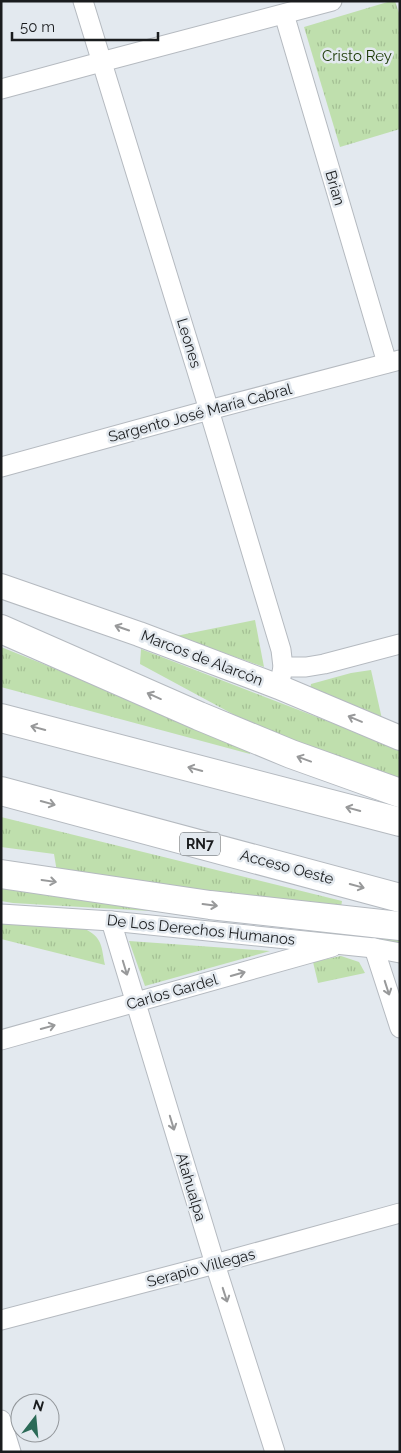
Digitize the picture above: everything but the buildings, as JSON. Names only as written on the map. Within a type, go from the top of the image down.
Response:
[{"type":"highway","points":[[1,629],[199,716],[291,754],[400,793]]},
{"type":"highway","points":[[1,718],[400,822]]},
{"type":"highway","name":"Acceso Oeste","points":[[1,791],[400,898]]},
{"type":"highway","points":[[1,874],[210,905],[400,926]]},
{"type":"street","name":"Leones","points":[[83,1],[281,650],[281,677]]},
{"type":"street","points":[[1,89],[332,1]]},
{"type":"street","name":"Brian","points":[[284,14],[393,362]]},
{"type":"street","name":"Sargento José María Cabral","points":[[1,467],[393,362]]},
{"type":"street","name":"Marcos de Alarcón","points":[[1,586],[139,634],[281,677],[400,738]]},
{"type":"street","points":[[281,677],[306,667],[400,644]]},
{"type":"street","name":"De Los Derechos Humanos","points":[[1,914],[110,921],[342,944],[400,953]]},
{"type":"street","name":"Atahualpa","points":[[110,921],[274,1452]]},
{"type":"street","name":"Carlos Gardel","points":[[1,1040],[342,944]]},
{"type":"street","points":[[374,948],[400,1028]]},
{"type":"street","name":"Serapio Villegas","points":[[1,1320],[400,1213]]},
{"type":"street","points":[[1,1420],[11,1452]]},
{"type":"green space","name":"Cristo Rey","points":[[395,1],[400,16],[400,129],[340,147],[304,27]]},
{"type":"green space","points":[[255,620],[264,667],[176,636]]},
{"type":"green space","points":[[1,647],[250,747],[250,754],[1,687]]},
{"type":"green space","points":[[141,649],[400,749],[400,778],[353,763],[253,725],[140,664]]},
{"type":"green space","points":[[371,670],[382,719],[310,689],[311,684],[351,673]]},
{"type":"green space","points":[[1,817],[342,901],[341,907],[57,872],[54,854],[1,847]]},
{"type":"green space","points":[[1,887],[400,934],[400,943],[185,913],[13,903],[1,901]]},
{"type":"green space","points":[[1,921],[83,928],[90,931],[98,939],[102,947],[105,965],[1,939]]},
{"type":"green space","points":[[129,941],[270,951],[145,986]]},
{"type":"green space","points":[[341,956],[359,962],[365,973],[318,983],[313,962]]}]
